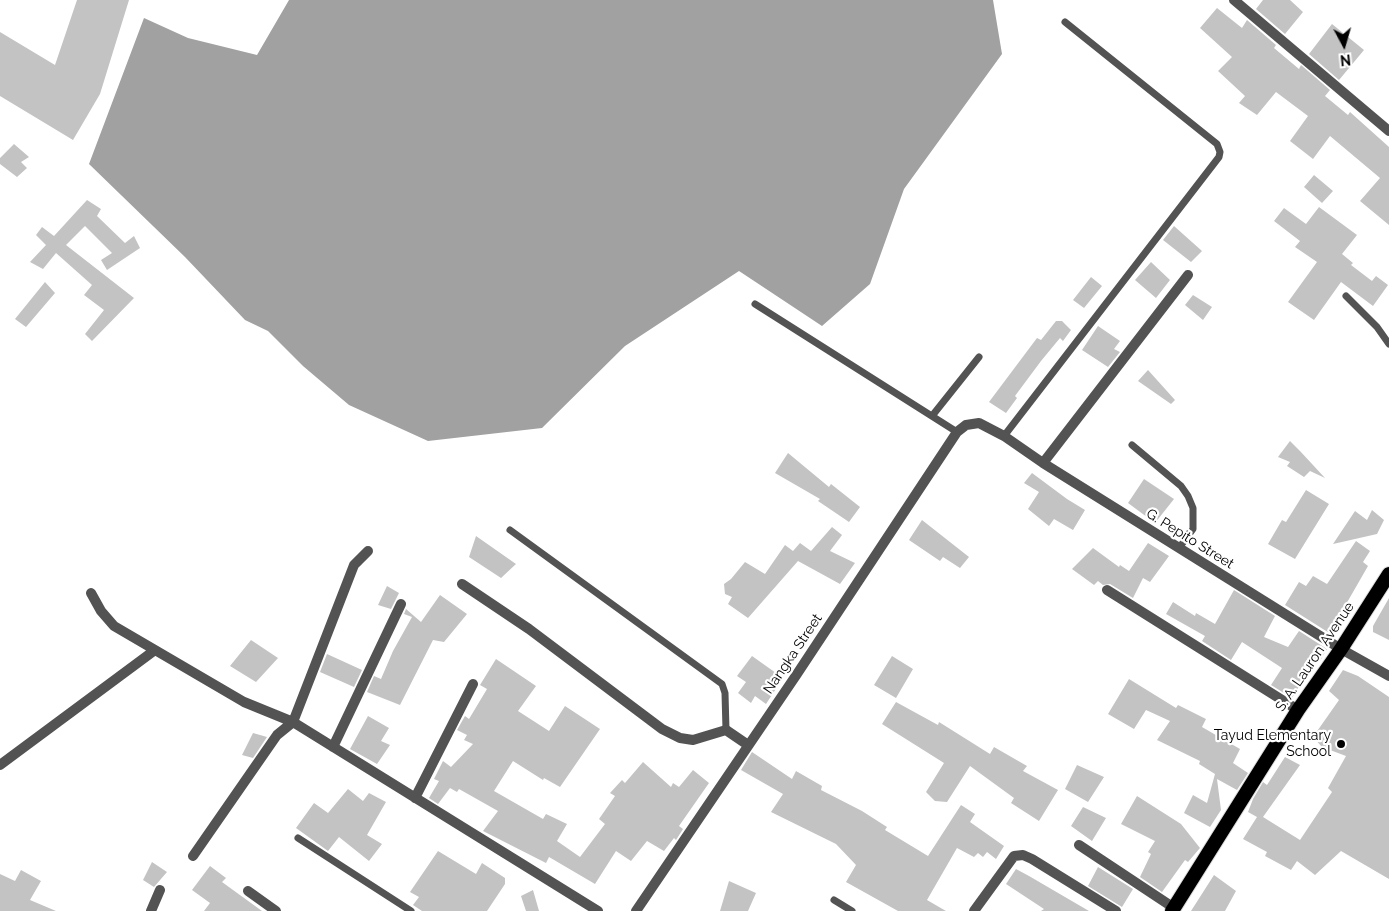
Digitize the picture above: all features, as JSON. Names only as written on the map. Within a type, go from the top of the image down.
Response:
[{"type":"highway","name":"S. A. Lauron Avenue","points":[[1173,909],[1298,710],[1342,649],[1389,574]]},
{"type":"street","points":[[1234,0],[1389,131]]},
{"type":"street","points":[[1043,463],[1188,275]]},
{"type":"street","name":"G. Pepito Street","points":[[957,432],[966,425],[979,423],[1004,436],[1043,463],[1179,548],[1389,676]]},
{"type":"street","name":"Nangka Street","points":[[636,911],[957,432]]},
{"type":"street","points":[[193,856],[277,735],[293,722],[354,564],[368,551]]},
{"type":"street","points":[[462,584],[529,629],[662,729],[680,738],[693,740],[726,730],[748,745]]},
{"type":"street","points":[[1108,590],[1298,710]]},
{"type":"street","points":[[91,593],[101,611],[114,626],[244,702],[293,722],[598,911]]},
{"type":"street","points":[[333,747],[400,604]]},
{"type":"street","points":[[0,765],[155,650]]},
{"type":"street","points":[[415,798],[473,684]]},
{"type":"street","points":[[1079,845],[1173,909]]},
{"type":"street","points":[[974,911],[1014,856],[1023,855],[1116,911]]},
{"type":"street","points":[[151,911],[160,890]]},
{"type":"street","points":[[248,891],[276,911]]},
{"type":"lane","points":[[1004,436],[1213,164],[1220,152],[1216,144],[1065,22]]},
{"type":"lane","points":[[1346,296],[1377,327],[1389,344]]},
{"type":"lane","points":[[755,304],[957,432]]},
{"type":"lane","points":[[932,416],[980,357]]},
{"type":"lane","points":[[1132,445],[1181,486],[1188,496],[1193,508],[1194,528],[1179,548]]},
{"type":"lane","points":[[510,530],[722,684],[725,693],[726,730]]},
{"type":"lane","points":[[298,838],[411,911]]},
{"type":"lane","points":[[834,900],[852,911]]},
{"type":"shaded area","points":[[289,0],[993,0],[1002,54],[904,189],[870,284],[822,326],[739,271],[625,346],[542,428],[428,441],[349,405],[303,366],[268,331],[245,320],[185,257],[89,164],[144,18],[188,38],[257,55]]},
{"type":"building","points":[[77,0],[129,0],[100,94],[73,140],[0,96],[0,32],[55,65]]},
{"type":"building","points":[[1263,0],[1290,0],[1303,12],[1285,34],[1256,9]]},
{"type":"building","points":[[1217,8],[1242,28],[1247,20],[1276,45],[1274,48],[1299,69],[1301,65],[1330,90],[1325,96],[1348,115],[1350,112],[1389,147],[1389,225],[1360,201],[1380,178],[1330,136],[1313,159],[1290,141],[1308,116],[1276,92],[1257,115],[1239,103],[1245,96],[1218,71],[1232,57],[1200,28]]},
{"type":"building","points":[[1332,24],[1364,50],[1339,80],[1309,54]]},
{"type":"building","points":[[14,144],[29,157],[21,162],[27,168],[17,177],[0,164],[0,158]]},
{"type":"building","points":[[1314,175],[1333,191],[1322,203],[1304,187]]},
{"type":"building","points":[[87,200],[101,209],[97,216],[125,243],[134,236],[140,248],[107,270],[101,260],[112,253],[85,226],[66,245],[134,298],[92,341],[85,334],[104,310],[84,295],[92,285],[56,253],[43,269],[30,262],[46,245],[36,235],[42,227],[54,236]]},
{"type":"building","points":[[1319,207],[1357,235],[1342,254],[1353,263],[1351,265],[1372,281],[1376,276],[1388,285],[1373,306],[1341,282],[1314,320],[1288,302],[1317,262],[1295,247],[1300,241],[1274,221],[1284,208],[1306,224]]},
{"type":"building","points":[[1174,226],[1202,251],[1191,262],[1163,240]]},
{"type":"building","points":[[1151,262],[1170,280],[1156,298],[1135,280]]},
{"type":"building","points":[[1091,277],[1102,286],[1084,308],[1073,300]]},
{"type":"building","points":[[45,282],[55,293],[26,327],[15,319]]},
{"type":"building","points":[[1193,295],[1212,307],[1203,320],[1185,305]]},
{"type":"building","points":[[1056,321],[1062,321],[1071,330],[1063,341],[1060,338],[1041,361],[1015,396],[1017,398],[1006,413],[989,402],[1037,338],[1041,340]]},
{"type":"building","points":[[1098,326],[1120,341],[1114,349],[1120,352],[1108,367],[1082,350]]},
{"type":"building","points":[[1148,370],[1175,400],[1171,404],[1138,381]]},
{"type":"building","points":[[1290,441],[1325,478],[1310,471],[1304,477],[1287,466],[1290,462],[1278,457]]},
{"type":"building","points":[[788,453],[829,487],[831,484],[860,507],[849,522],[818,501],[820,499],[775,473]]},
{"type":"building","points":[[1032,473],[1085,510],[1073,530],[1054,519],[1049,526],[1028,509],[1039,492],[1024,483]]},
{"type":"building","points":[[1144,479],[1174,499],[1155,523],[1128,503]]},
{"type":"building","points":[[1306,490],[1329,504],[1295,559],[1268,544],[1282,520],[1286,522]]},
{"type":"building","points":[[1372,510],[1384,520],[1377,534],[1333,544],[1355,511],[1367,520]]},
{"type":"building","points":[[922,520],[969,557],[960,568],[943,557],[940,561],[909,540]]},
{"type":"building","points":[[832,527],[842,535],[830,551],[855,563],[840,584],[798,561],[748,618],[728,604],[732,597],[725,594],[724,584],[731,579],[745,562],[765,574],[785,545],[793,551],[800,543],[811,551]]},
{"type":"building","points":[[476,536],[516,564],[501,578],[469,557]]},
{"type":"building","points":[[1356,541],[1370,551],[1363,562],[1368,566],[1345,606],[1352,611],[1334,636],[1285,605],[1299,582],[1306,586],[1313,576],[1327,584]]},
{"type":"building","points":[[1148,543],[1169,556],[1150,582],[1143,578],[1133,598],[1110,584],[1103,585],[1098,581],[1094,585],[1072,569],[1093,548],[1119,567],[1120,565],[1129,571]]},
{"type":"building","points":[[387,586],[399,593],[391,609],[378,605]]},
{"type":"building","points":[[1234,590],[1275,616],[1264,637],[1288,647],[1299,631],[1327,649],[1320,661],[1316,659],[1292,698],[1271,685],[1282,668],[1242,642],[1231,660],[1202,641],[1205,636],[1166,614],[1173,602],[1195,616],[1196,613],[1215,624]]},
{"type":"building","points":[[440,595],[467,614],[444,642],[433,640],[400,705],[367,692],[374,676],[381,679],[393,651],[412,617],[404,614],[406,609],[421,622]]},
{"type":"building","points":[[1389,598],[1389,640],[1373,632],[1373,626]]},
{"type":"building","points":[[251,640],[278,658],[256,682],[230,666]]},
{"type":"building","points":[[327,654],[362,670],[354,687],[320,672]]},
{"type":"building","points":[[752,656],[783,678],[766,704],[755,696],[751,703],[738,693],[746,682],[737,676]]},
{"type":"building","points":[[892,656],[913,669],[896,698],[874,685]]},
{"type":"building","points":[[496,659],[536,686],[518,711],[549,731],[565,706],[600,729],[560,787],[544,778],[543,780],[513,761],[494,791],[543,819],[546,814],[567,824],[557,841],[580,857],[605,824],[599,819],[615,796],[610,793],[622,780],[625,783],[643,762],[671,787],[673,783],[679,787],[693,770],[709,783],[679,826],[683,829],[676,840],[674,838],[664,851],[647,841],[631,861],[616,851],[595,884],[549,857],[546,863],[483,831],[498,811],[459,789],[457,792],[450,788],[438,804],[429,798],[439,781],[434,779],[443,761],[451,767],[473,744],[464,740],[467,735],[457,730],[465,716],[469,719],[487,689],[480,685]]},
{"type":"building","name":"Tayud Elementary School","points":[[1343,670],[1358,676],[1389,697],[1389,879],[1341,851],[1315,875],[1297,861],[1291,870],[1265,856],[1267,852],[1243,839],[1257,817],[1248,812],[1253,799],[1263,782],[1267,785],[1285,757],[1300,765],[1263,817],[1300,840],[1332,792],[1328,788],[1346,756],[1322,747],[1313,737],[1339,700],[1329,691]]},
{"type":"building","points":[[1129,679],[1176,708],[1178,705],[1206,719],[1202,727],[1240,749],[1233,763],[1248,773],[1237,790],[1217,779],[1221,810],[1210,827],[1184,813],[1193,795],[1207,803],[1215,774],[1199,764],[1200,761],[1157,740],[1170,721],[1146,710],[1134,729],[1108,714]]},
{"type":"building","points":[[896,702],[938,725],[939,722],[990,754],[994,747],[1027,766],[1023,771],[1058,790],[1039,821],[1011,803],[1014,798],[970,766],[947,802],[935,801],[926,792],[944,763],[882,724]]},
{"type":"building","points":[[368,716],[389,728],[381,741],[390,745],[377,764],[350,749]]},
{"type":"building","points":[[253,733],[267,737],[253,758],[242,755]]},
{"type":"building","points":[[752,752],[792,779],[796,771],[822,786],[821,790],[862,811],[887,827],[885,830],[928,856],[961,805],[975,814],[970,822],[1004,846],[996,859],[987,852],[983,857],[978,853],[974,857],[957,848],[927,900],[946,911],[898,911],[846,882],[856,865],[836,844],[771,812],[783,794],[741,770]]},
{"type":"building","points":[[1077,765],[1104,777],[1088,802],[1065,789]]},
{"type":"building","points":[[348,789],[363,801],[369,793],[386,802],[367,835],[382,844],[369,861],[339,837],[328,851],[296,828],[314,803],[328,813]]},
{"type":"building","points":[[1137,796],[1181,824],[1200,848],[1188,862],[1185,860],[1162,892],[1140,877],[1151,854],[1148,852],[1155,841],[1121,824]]},
{"type":"building","points":[[1083,807],[1106,818],[1092,841],[1071,826]]},
{"type":"building","points":[[438,851],[476,874],[482,863],[505,878],[505,884],[487,911],[422,911],[413,905],[419,897],[410,892]]},
{"type":"building","points":[[152,862],[167,872],[154,887],[143,880]]},
{"type":"building","points":[[210,866],[226,878],[222,882],[262,911],[204,911],[210,903],[192,890]]},
{"type":"building","points":[[1098,867],[1133,889],[1122,907],[1088,886]]},
{"type":"building","points":[[1016,869],[1089,911],[1041,911],[1044,909],[1006,884]]},
{"type":"building","points":[[21,870],[41,881],[30,900],[56,911],[0,911],[0,874],[15,881]]},
{"type":"building","points":[[1214,875],[1236,891],[1225,911],[1191,911]]},
{"type":"building","points":[[729,881],[756,893],[748,911],[720,911]]},
{"type":"building","points":[[533,890],[539,911],[526,911],[521,896]]},
{"type":"place","name":"Tayud Elementary School","points":[[1341,744]]}]
